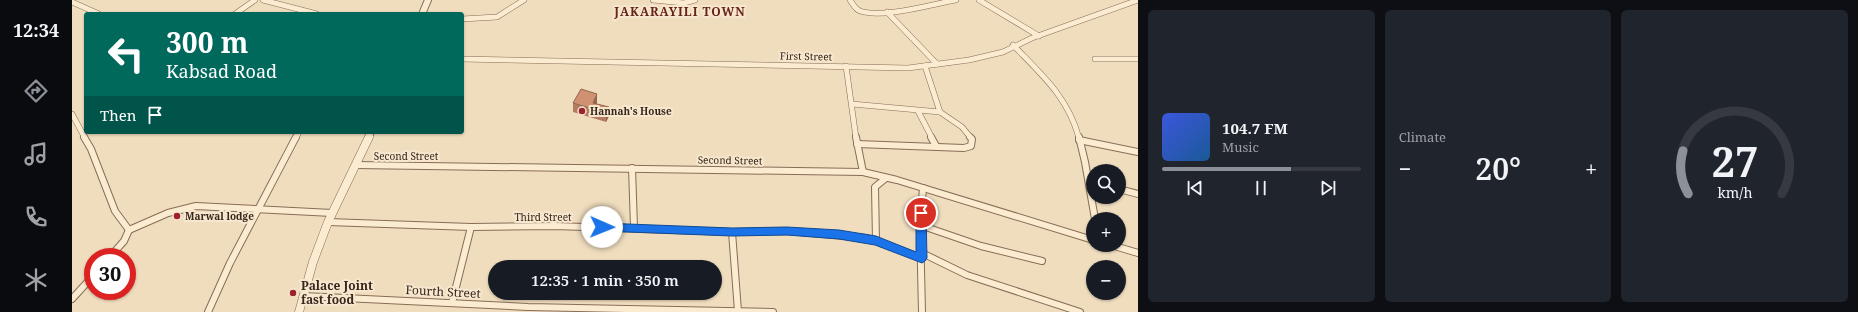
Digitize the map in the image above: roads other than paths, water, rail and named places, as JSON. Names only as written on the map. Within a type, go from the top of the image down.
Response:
[{"type":"street","points":[[238,12],[255,0]]},
{"type":"street","points":[[266,0],[310,12]]},
{"type":"street","points":[[423,12],[428,0]]},
{"type":"street","points":[[464,19],[497,17],[524,0]]},
{"type":"street","points":[[653,0],[684,3],[695,0]]},
{"type":"street","points":[[850,0],[859,11],[887,12],[956,0]]},
{"type":"street","points":[[979,0],[1039,36]]},
{"type":"street","name":"First Street","points":[[464,60],[908,68],[1003,52],[1013,46],[1135,0]]},
{"type":"street","points":[[72,2],[94,12]]},
{"type":"street","points":[[887,12],[937,64]]},
{"type":"street","points":[[1013,46],[1062,99],[1068,108],[1086,164]]},
{"type":"street","points":[[1095,59],[1138,59]]},
{"type":"street","points":[[846,66],[857,144],[863,172]]},
{"type":"street","points":[[925,66],[940,112]]},
{"type":"street","points":[[852,104],[940,112],[962,127],[973,143],[971,146],[964,148],[857,144]]},
{"type":"street","points":[[918,110],[936,146]]},
{"type":"street","points":[[72,114],[91,149],[115,211],[129,230]]},
{"type":"street","points":[[208,312],[230,263],[298,134]]},
{"type":"street","points":[[299,312],[328,222],[370,134]]},
{"type":"street","points":[[1079,140],[1138,152]]},
{"type":"street","name":"Second Street","points":[[356,166],[632,168],[863,172],[922,188],[1086,238]]},
{"type":"street","points":[[632,168],[634,228]]},
{"type":"street","points":[[876,241],[875,187],[886,178]]},
{"type":"street","points":[[922,188],[920,225],[922,256],[922,312]]},
{"type":"street","points":[[1126,191],[1138,194]]},
{"type":"street","points":[[118,248],[124,241],[129,230],[183,208],[196,206],[260,208],[332,213]]},
{"type":"street","name":"Third Street","points":[[328,222],[471,227],[634,228],[732,232],[787,231],[839,235],[876,241],[922,256],[967,275],[1080,312]]},
{"type":"street","points":[[920,225],[981,246],[1042,262]]},
{"type":"street","points":[[452,303],[471,227]]},
{"type":"street","points":[[732,232],[738,311]]},
{"type":"street","points":[[1126,249],[1138,253]]},
{"type":"street","points":[[72,299],[84,286]]},
{"type":"street","name":"Fourth Street","points":[[303,296],[452,303],[528,310],[773,312]]},
{"type":"place","name":"Hannah's House","points":[[582,111]]},
{"type":"place","name":"Marwal lodge","points":[[177,216]]},
{"type":"place","name":"Palace Joint fast food","points":[[293,293]]},
{"type":"district","name":"JAKARAYILI TOWN","points":[[680,12]]}]
